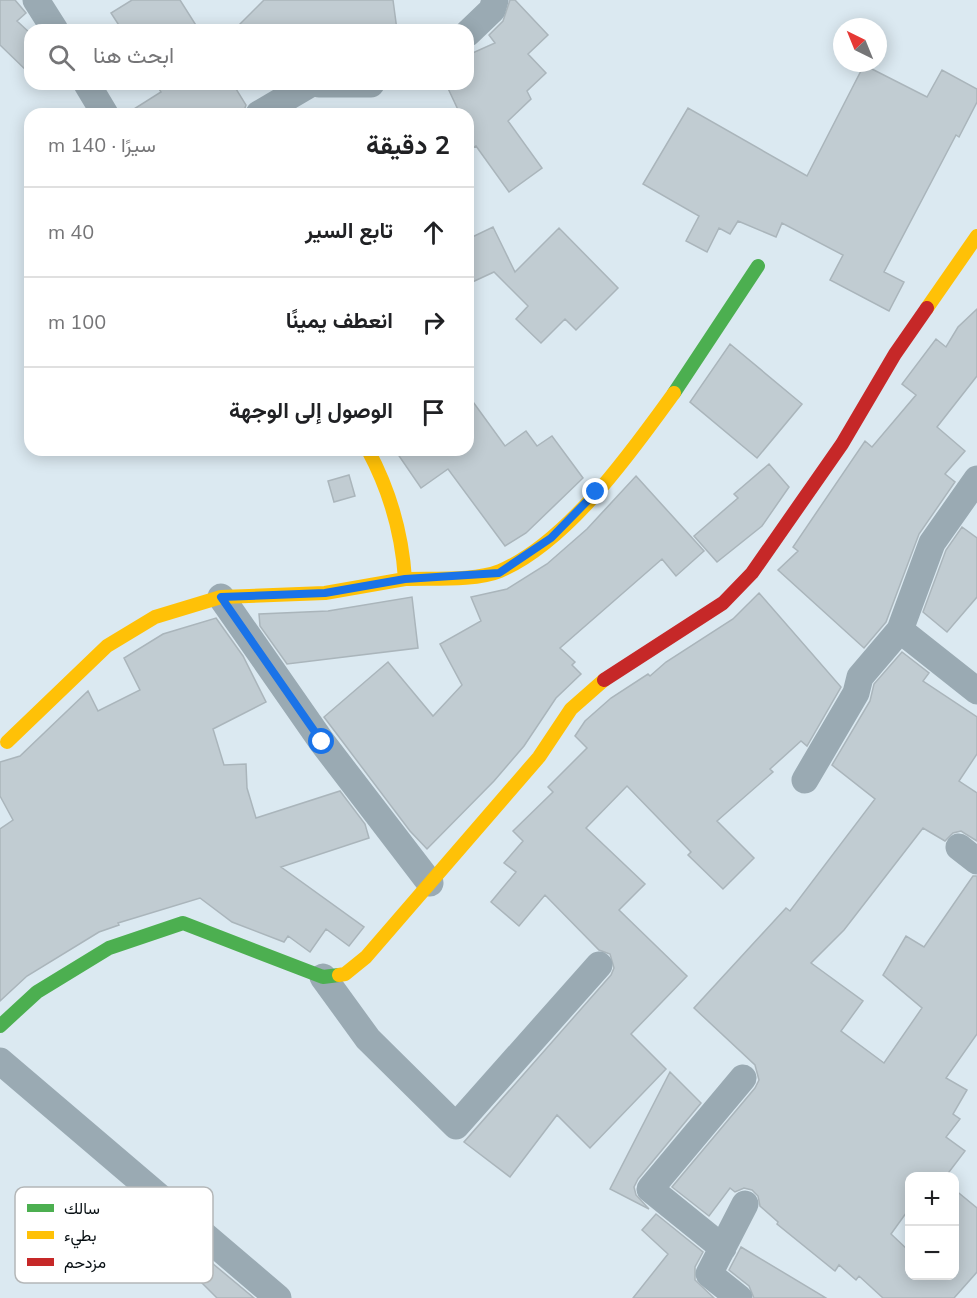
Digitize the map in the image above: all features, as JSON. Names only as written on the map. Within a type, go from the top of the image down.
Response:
[{"type":"street","points":[[36,0],[51,24]]},
{"type":"street","points":[[474,27],[492,10],[495,0]]},
{"type":"street","points":[[91,90],[101,108]]},
{"type":"street","points":[[269,108],[300,90]]},
{"type":"street","points":[[0,1026],[38,992],[109,948],[183,923],[323,977],[345,974],[366,957],[539,757],[571,709],[599,683],[723,603],[752,573],[842,444],[901,345],[975,243]]},
{"type":"street","points":[[7,742],[107,646],[155,616],[221,597],[325,593],[405,579],[499,573],[551,538],[596,492],[653,419],[758,266]]},
{"type":"street","points":[[372,456],[384,476],[404,548],[405,579]]},
{"type":"street","points":[[805,780],[856,693],[860,678],[900,630],[932,543],[977,479]]},
{"type":"street","points":[[221,597],[322,742],[430,882]]},
{"type":"street","points":[[900,630],[977,691]]},
{"type":"street","points":[[323,977],[369,1039],[456,1126],[599,965]]},
{"type":"street","points":[[0,1061],[148,1187]]},
{"type":"street","points":[[723,1248],[650,1189],[743,1077]]},
{"type":"street","points":[[739,1298],[710,1274],[745,1204]]},
{"type":"street","points":[[213,1243],[278,1298]]},
{"type":"building","points":[[0,0],[15,0],[26,13],[17,21],[24,27],[24,68],[0,45]]},
{"type":"building","points":[[132,0],[180,0],[195,24],[118,24],[111,13]]},
{"type":"building","points":[[264,0],[393,0],[396,24],[240,24]]},
{"type":"building","points":[[510,0],[515,0],[548,35],[528,54],[546,73],[527,91],[531,99],[508,121],[542,168],[509,192],[476,146],[474,147],[474,108],[457,108],[449,90],[474,90],[474,52],[495,43],[489,35],[503,21]]},
{"type":"building","points":[[942,70],[977,89],[977,102],[959,137],[956,135],[884,272],[904,282],[889,311],[830,280],[843,255],[782,223],[776,237],[738,221],[730,234],[719,228],[707,252],[686,241],[699,216],[643,184],[688,108],[807,176],[860,72],[878,72],[927,97]]},
{"type":"building","points":[[160,90],[237,90],[246,105],[245,108],[136,108],[161,92]]},
{"type":"building","points":[[493,227],[515,272],[559,228],[618,288],[576,330],[565,319],[541,343],[516,319],[528,306],[494,272],[474,281],[474,236]]},
{"type":"building","points":[[977,309],[977,376],[937,427],[965,451],[945,474],[955,482],[919,534],[886,622],[864,648],[778,570],[798,551],[793,547],[865,441],[872,447],[916,395],[902,384],[936,339],[946,347],[958,327]]},
{"type":"building","points":[[730,344],[802,404],[757,458],[690,402]]},
{"type":"building","points":[[474,403],[505,446],[526,431],[537,446],[552,436],[583,478],[526,533],[505,546],[448,469],[421,488],[399,456],[474,456]]},
{"type":"building","points":[[769,464],[789,487],[762,526],[717,562],[694,536],[738,498],[734,494]]},
{"type":"building","points":[[349,475],[355,496],[334,502],[328,481]]},
{"type":"building","points":[[636,476],[704,551],[676,576],[662,559],[560,648],[575,662],[572,665],[581,674],[556,698],[524,746],[494,781],[427,849],[410,831],[324,717],[388,662],[433,716],[462,685],[440,644],[481,621],[471,597],[507,589],[547,564],[587,529]]},
{"type":"building","points":[[962,527],[977,538],[977,597],[947,632],[923,612],[946,550]]},
{"type":"building","points":[[759,593],[841,687],[807,746],[801,741],[770,769],[773,772],[717,821],[754,858],[723,889],[688,855],[691,852],[627,786],[586,828],[645,884],[619,910],[687,976],[631,1034],[666,1069],[590,1148],[557,1115],[510,1177],[464,1142],[611,975],[614,968],[610,954],[599,950],[545,895],[519,926],[491,902],[516,872],[504,863],[523,841],[513,831],[553,792],[548,787],[587,748],[575,736],[585,721],[611,698],[648,674],[650,676],[666,662],[733,619]]},
{"type":"building","points":[[412,597],[418,648],[287,664],[260,626],[259,614],[328,611]]},
{"type":"building","points":[[216,618],[243,656],[266,702],[213,729],[224,765],[246,764],[247,788],[256,818],[340,791],[365,824],[369,838],[281,867],[364,927],[349,946],[326,929],[310,952],[288,936],[284,942],[232,922],[200,898],[118,923],[119,925],[99,932],[27,976],[0,1001],[0,829],[13,820],[0,796],[0,762],[20,756],[88,691],[98,711],[140,690],[124,658],[163,634]]},
{"type":"building","points":[[902,652],[929,673],[923,681],[977,717],[977,754],[959,781],[977,793],[977,841],[961,831],[953,833],[945,841],[923,828],[844,930],[811,963],[863,1001],[841,1031],[884,1063],[922,1008],[883,975],[906,936],[924,947],[973,876],[977,876],[977,1034],[946,1078],[967,1090],[953,1114],[960,1119],[946,1137],[965,1151],[949,1172],[905,1172],[905,1215],[891,1234],[905,1247],[905,1280],[959,1280],[959,1193],[977,1208],[977,1272],[954,1298],[883,1298],[859,1276],[856,1280],[839,1265],[835,1271],[777,1224],[778,1222],[760,1206],[758,1196],[752,1190],[744,1188],[735,1192],[730,1188],[709,1216],[672,1187],[755,1088],[759,1080],[755,1065],[694,1008],[786,908],[790,911],[875,799],[832,765],[870,701],[874,684]]},
{"type":"building","points":[[670,1072],[701,1103],[638,1179],[634,1187],[636,1195],[649,1209],[610,1189]]},
{"type":"building","points":[[656,1214],[703,1252],[695,1267],[695,1280],[714,1298],[633,1298],[668,1254],[642,1230]]},
{"type":"building","points":[[741,1247],[826,1298],[754,1298],[749,1286],[729,1270]]},
{"type":"building","points":[[213,1264],[254,1298],[217,1298],[202,1283],[213,1283]]},
{"type":"traffic: fast","points":[[674,393],[758,266]]},
{"type":"traffic: fast","points":[[0,1026],[37,992],[109,948],[183,923],[323,977],[339,975]]},
{"type":"traffic: slow","points":[[927,308],[977,236]]},
{"type":"traffic: slow","points":[[371,456],[383,481],[394,513],[405,579],[454,578],[490,574],[525,557],[550,539],[574,517],[597,493],[639,441],[674,393]]},
{"type":"traffic: slow","points":[[7,742],[107,646],[155,617],[221,597],[325,593],[405,579]]},
{"type":"traffic: slow","points":[[339,975],[345,974],[366,957],[539,757],[571,709],[604,680]]},
{"type":"traffic: jam","points":[[604,680],[723,603],[752,573],[842,444],[895,354],[927,308]]},
{"type":"route","points":[[322,742],[221,597],[325,593],[405,579],[499,573],[551,538],[596,492]]}]
